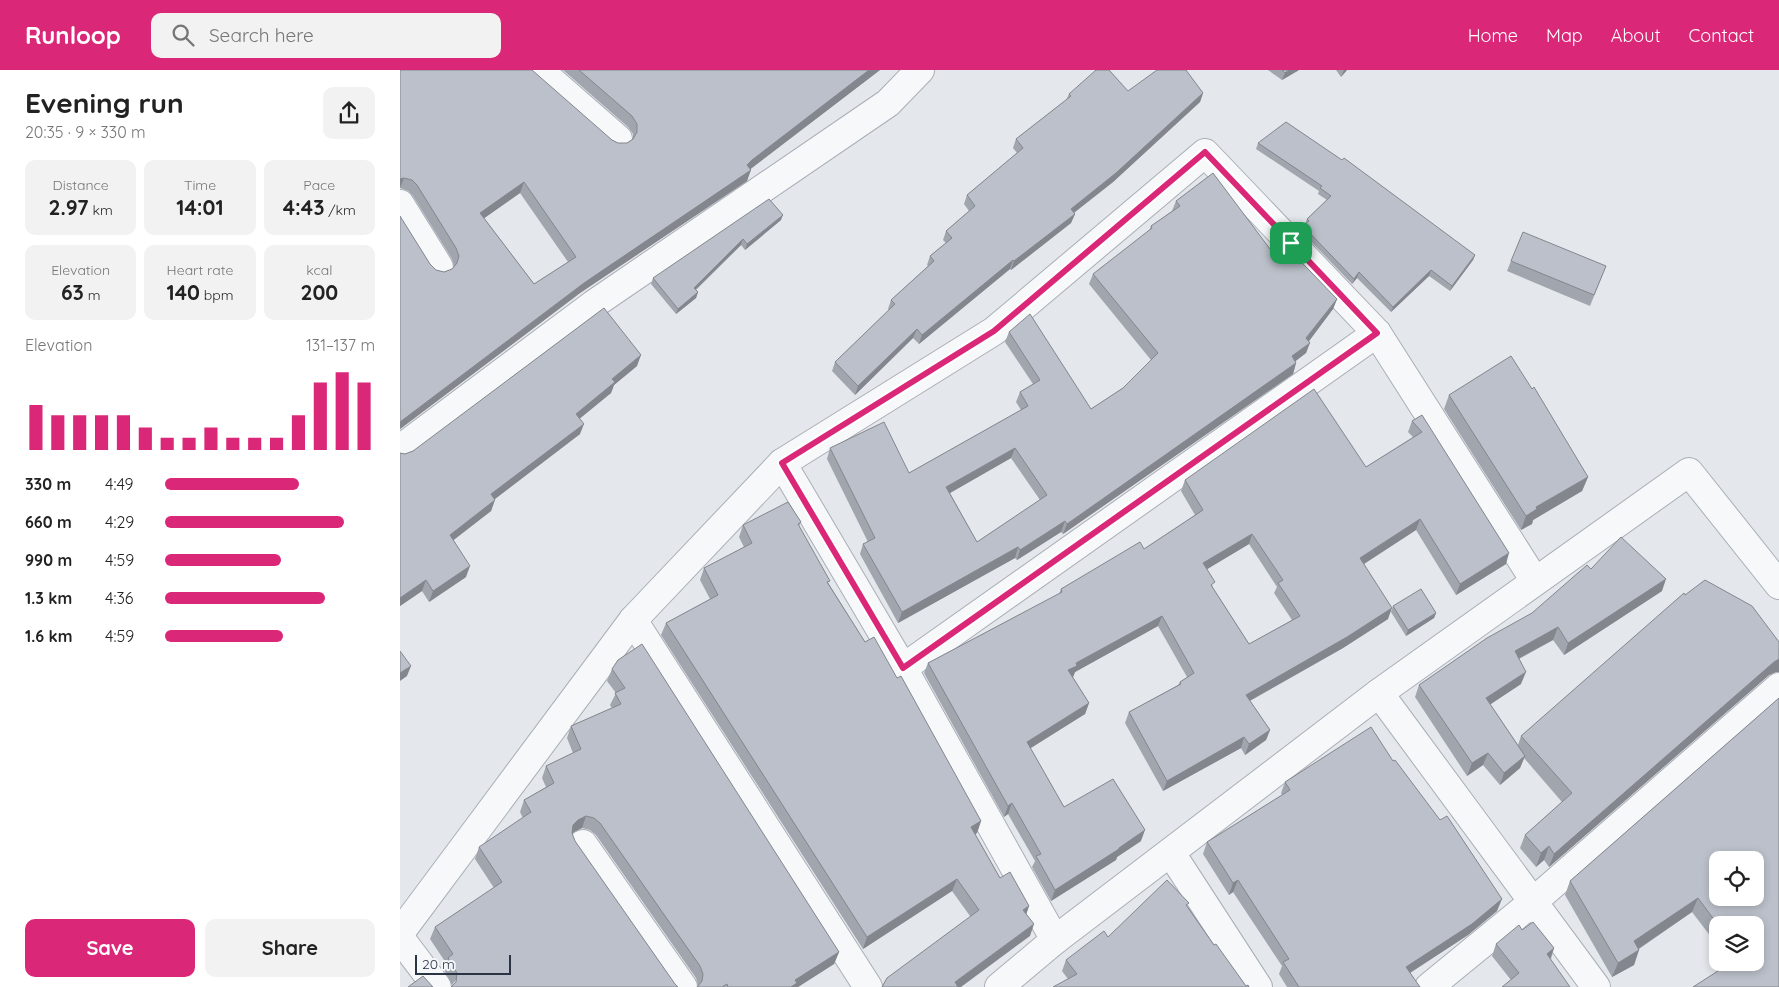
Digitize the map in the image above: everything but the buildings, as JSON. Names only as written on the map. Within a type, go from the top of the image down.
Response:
[{"type":"street","points":[[539,70],[618,140]]},
{"type":"street","points":[[400,449],[594,304],[888,103],[920,70]]},
{"type":"street","points":[[400,933],[633,620],[782,463],[994,331],[1205,152],[1377,333],[1535,581]]},
{"type":"street","points":[[400,204],[439,266]]},
{"type":"street","points":[[903,668],[1377,333]]},
{"type":"street","points":[[782,463],[903,668],[1055,940]]},
{"type":"street","points":[[999,987],[1055,940],[1378,693],[1689,472],[1779,585]]},
{"type":"street","points":[[633,620],[868,987]]},
{"type":"street","points":[[1429,987],[1534,901],[1779,687]]},
{"type":"street","points":[[1378,693],[1596,987]]},
{"type":"street","points":[[583,844],[683,987]]},
{"type":"street","points":[[1171,853],[1258,987]]},
{"type":"street","points":[[400,938],[437,987]]},
{"type":"route","points":[[1205,152],[1291,243],[1377,333],[903,668],[782,463],[994,331],[1205,152]]}]
